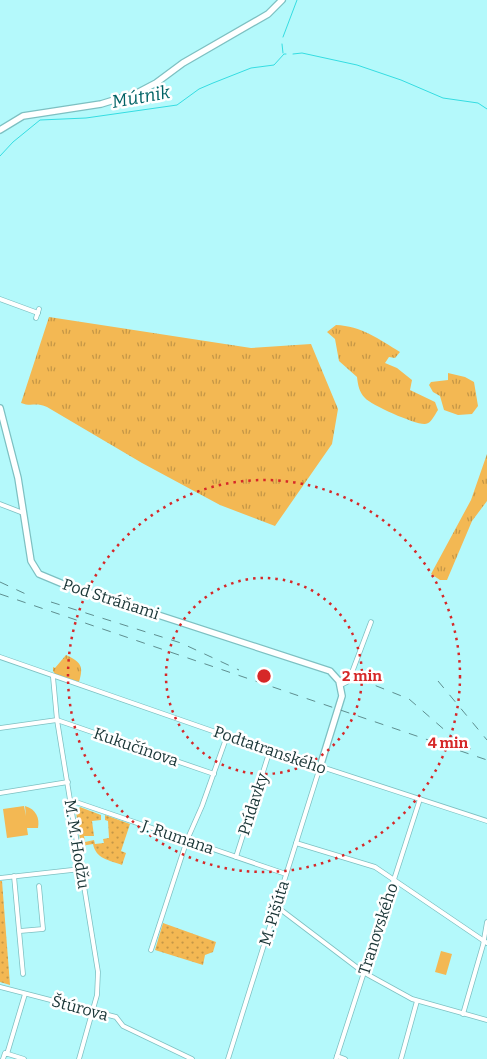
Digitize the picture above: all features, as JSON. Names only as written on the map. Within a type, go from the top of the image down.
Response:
[{"type":"street","points":[[0,130],[16,119],[30,114],[101,104],[137,94],[196,55],[268,14],[282,0]]},
{"type":"street","points":[[0,299],[38,313]]},
{"type":"street","name":"Pod Stráňami","points":[[0,408],[12,449],[30,562],[39,574],[73,588],[319,666],[334,674],[341,685]]},
{"type":"street","points":[[0,504],[23,513]]},
{"type":"street","points":[[320,767],[342,696],[341,685],[347,682],[351,675],[371,622]]},
{"type":"street","name":"Podtatranského","points":[[0,657],[53,677],[320,767],[487,821]]},
{"type":"street","name":"M. M. Hodžu","points":[[53,677],[53,688],[80,869],[98,972],[93,1011],[79,1059]]},
{"type":"street","points":[[0,728],[58,720]]},
{"type":"street","name":"Kukučínova","points":[[58,720],[214,774]]},
{"type":"street","points":[[151,950],[187,840],[228,736]]},
{"type":"street","name":"Prídavky","points":[[236,857],[270,750]]},
{"type":"street","name":"M. Pišúta","points":[[228,1059],[320,767]]},
{"type":"street","points":[[0,793],[68,782]]},
{"type":"street","name":"Tranovského","points":[[336,1058],[420,799]]},
{"type":"street","name":"J. Rumana","points":[[70,800],[286,874]]},
{"type":"street","points":[[296,843],[371,865],[485,942]]},
{"type":"street","points":[[0,878],[80,869]]},
{"type":"street","points":[[14,876],[23,974]]},
{"type":"street","points":[[20,932],[43,929],[38,886]]},
{"type":"street","points":[[276,906],[363,972],[417,1001],[487,1020]]},
{"type":"street","points":[[464,1014],[485,942],[487,922]]},
{"type":"street","name":"Štúrova","points":[[0,987],[116,1017],[123,1026],[192,1059]]},
{"type":"street","points":[[3,1059],[26,994]]},
{"type":"street","points":[[401,1059],[417,1001]]},
{"type":"street","points":[[6,1053],[24,1059]]},
{"type":"street","points":[[336,1058],[345,1059]]},
{"type":"green space","points":[[49,317],[251,348],[311,344],[338,409],[332,444],[275,526],[220,505],[142,463],[47,407],[21,403]]},
{"type":"green space","points":[[336,325],[362,331],[400,352],[395,358],[389,357],[385,363],[397,368],[412,380],[410,390],[435,402],[438,410],[431,421],[425,424],[404,418],[384,410],[363,396],[358,386],[357,377],[339,361],[335,339],[327,332]]},
{"type":"green space","points":[[448,373],[465,377],[474,382],[478,406],[472,414],[458,415],[444,410],[440,396],[433,392],[429,385],[431,382],[448,380]]},
{"type":"green space","points":[[487,454],[487,501],[472,521],[447,580],[440,580],[431,574],[471,500]]},
{"type":"green space","points":[[66,655],[80,665],[79,682],[55,674],[53,671],[53,667],[55,668]]},
{"type":"green space","points":[[24,806],[26,816],[25,806],[32,809],[36,814],[38,828],[27,828],[28,835],[7,838],[3,809]]},
{"type":"green space","points":[[80,807],[101,815],[101,820],[92,821],[94,836],[84,836],[85,842],[94,840],[95,844],[104,843],[103,839],[109,838],[108,821],[105,820],[105,815],[130,824],[121,851],[126,853],[122,865],[100,856],[93,844],[81,846],[76,812]]},
{"type":"green space","points":[[0,881],[2,881],[10,985],[0,982]]},
{"type":"green space","points":[[163,923],[216,942],[213,952],[205,955],[203,965],[155,950]]},
{"type":"green space","points":[[441,951],[452,954],[446,975],[435,972]]},
{"type":"waterway","points":[[283,37],[297,0]]},
{"type":"waterway","points":[[282,44],[283,53]]},
{"type":"waterway","name":"Mútnik","points":[[293,54],[302,53],[357,65],[401,80],[443,98],[478,103],[487,109]]},
{"type":"waterway","name":"Mútnik","points":[[0,156],[13,142],[40,120],[86,118],[177,105],[199,89],[251,68],[274,65],[286,54]]},
{"type":"railway","points":[[0,582],[30,596]]},
{"type":"railway","points":[[0,594],[487,760]]},
{"type":"railway","points":[[51,602],[181,643],[239,670]]},
{"type":"railway","points":[[359,679],[409,699],[455,739],[471,749]]},
{"type":"railway","points":[[438,681],[487,740]]}]
